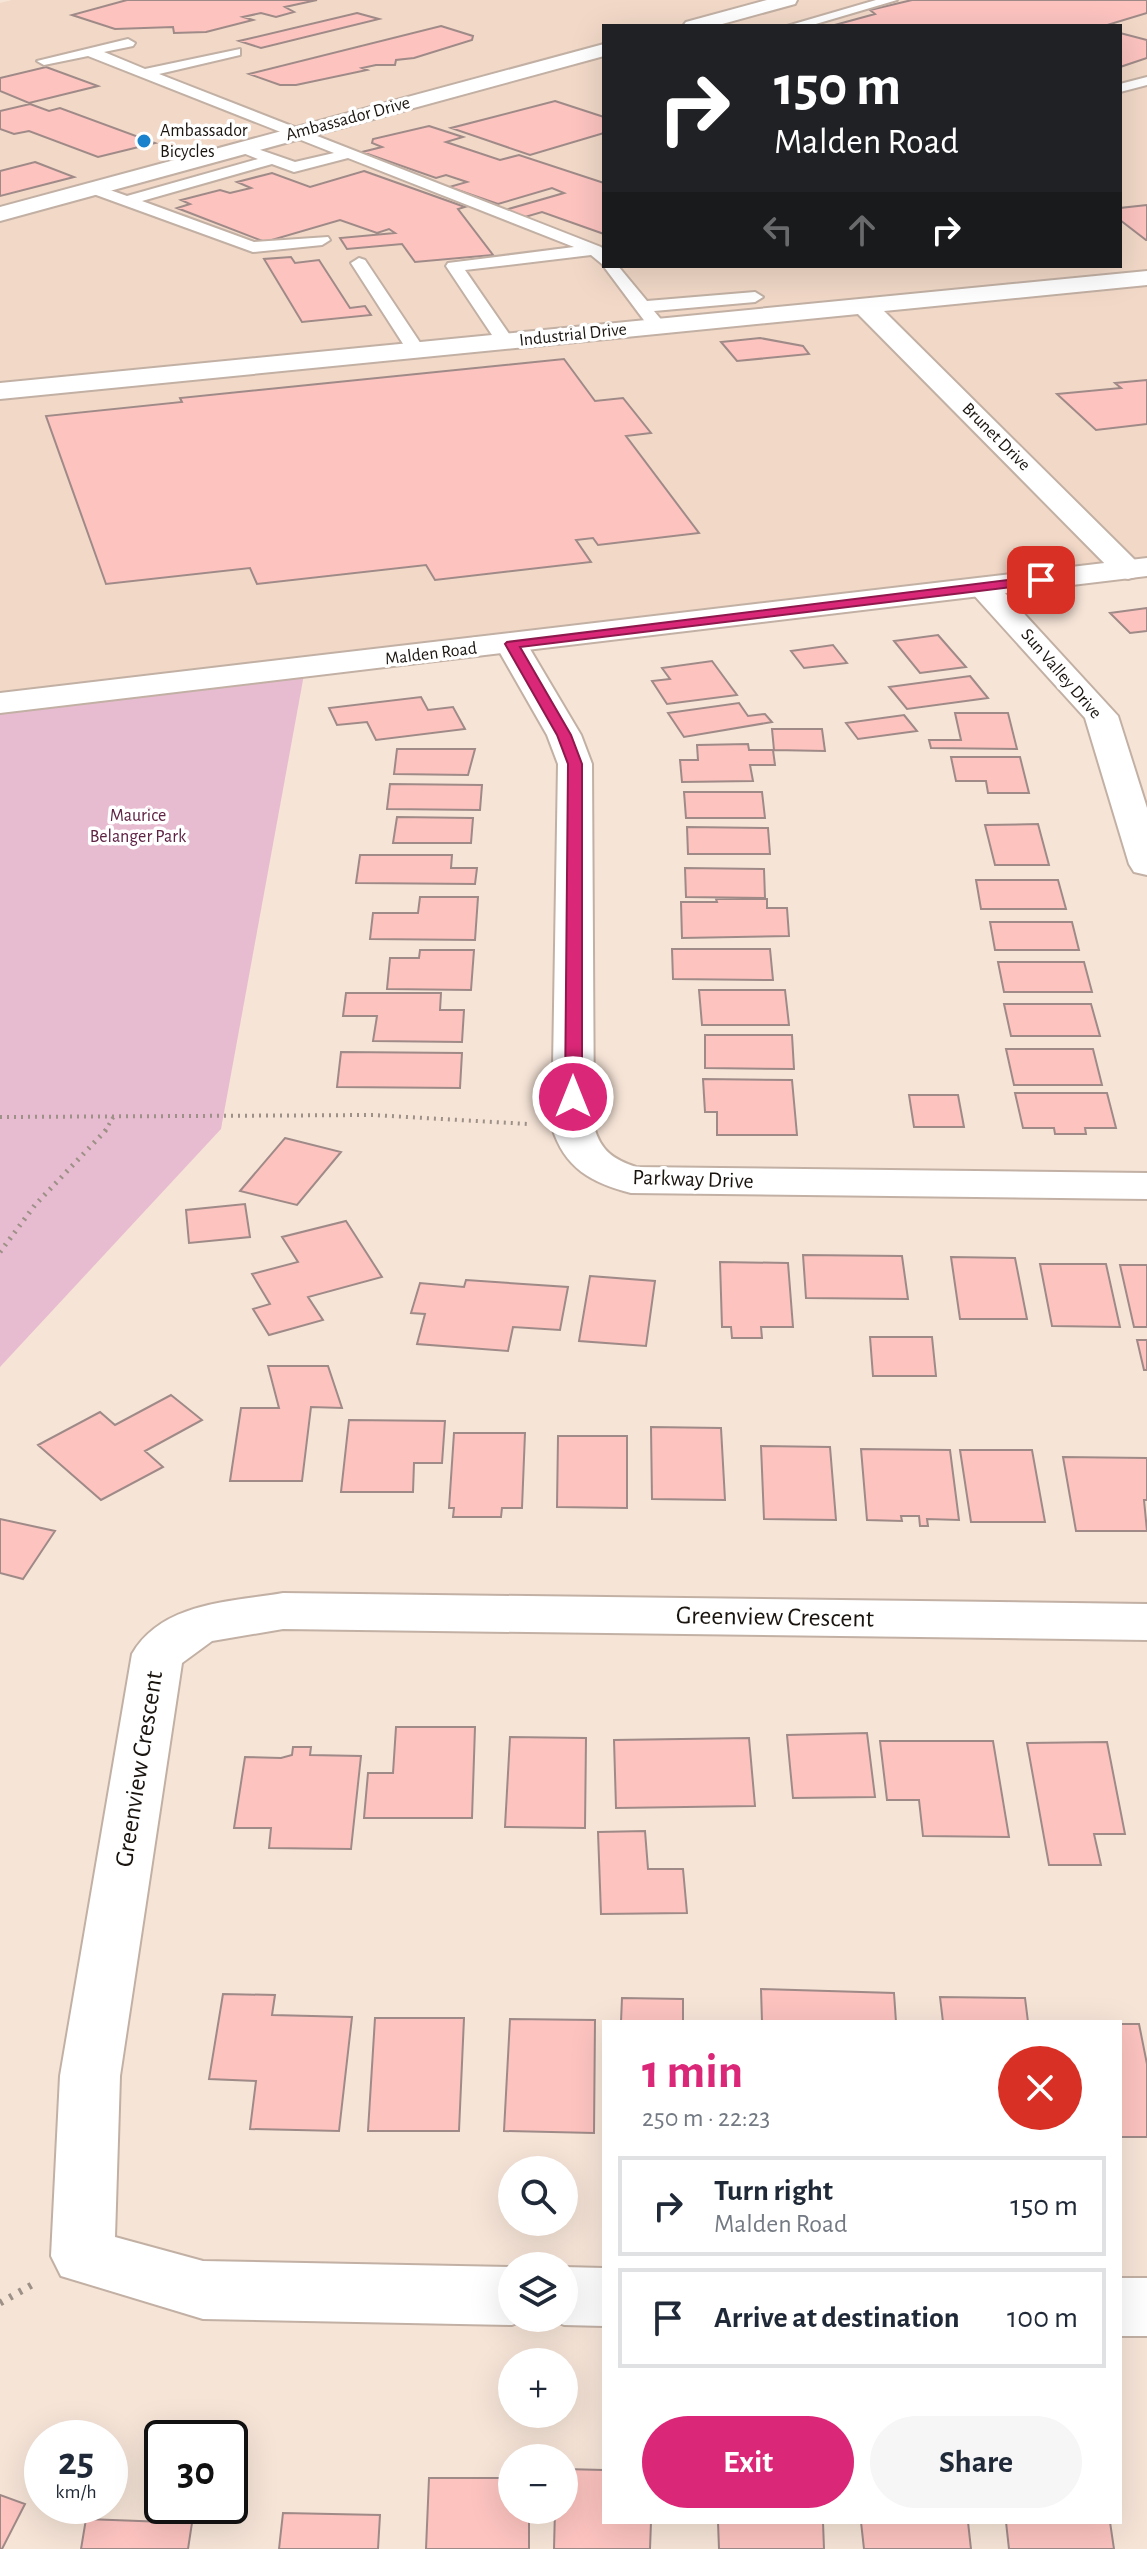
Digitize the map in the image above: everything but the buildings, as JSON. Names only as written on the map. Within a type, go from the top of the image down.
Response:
[{"type":"street","points":[[712,24],[788,0]]},
{"type":"street","name":"Ambassador Drive","points":[[0,214],[602,51]]},
{"type":"street","name":"Industrial Drive","points":[[0,391],[505,341],[650,317],[864,306],[1147,278]]},
{"type":"street","name":"Brunet Drive","points":[[864,306],[1137,568]]},
{"type":"street","name":"Malden Road","points":[[0,703],[1137,568]]},
{"type":"street","name":"Sun Valley Drive","points":[[983,587],[1101,716],[1147,864]]},
{"type":"street","name":"Parkway Drive","points":[[511,644],[564,735],[575,764],[573,1127],[577,1145],[594,1166],[631,1180],[1147,1186]]},
{"type":"street","name":"Greenview Crescent","points":[[498,2296],[203,2290],[83,2256],[90,2076],[158,1654],[198,1625],[283,1611],[1147,1622]]},
{"type":"street","points":[[578,2296],[602,2297]]},
{"type":"street","points":[[1122,2307],[1147,2307]]},
{"type":"lane","points":[[801,24],[891,0]]},
{"type":"lane","points":[[44,61],[128,43]]},
{"type":"lane","points":[[89,51],[600,255]]},
{"type":"lane","points":[[144,73],[235,52]]},
{"type":"lane","points":[[1122,87],[1147,81]]},
{"type":"lane","points":[[243,148],[294,167],[347,154]]},
{"type":"lane","points":[[126,201],[273,159]]},
{"type":"lane","points":[[93,189],[253,247],[322,240]]},
{"type":"lane","points":[[505,341],[454,266],[600,255]]},
{"type":"lane","points":[[359,263],[416,350]]},
{"type":"lane","points":[[611,268],[650,317],[755,297]]},
{"type":"path","points":[[0,1252],[35,1205],[107,1129],[115,1115]]},
{"type":"path","points":[[0,1117],[373,1115],[573,1127]]},
{"type":"shaded area","points":[[12,0],[1147,0],[1147,568],[0,703],[0,3]]},
{"type":"green space","name":"Maurice Belanger Park","points":[[305,669],[221,1129],[0,1367],[0,703]]},
{"type":"place","name":"Ambassador Bicycles","points":[[144,141]]},
{"type":"route","points":[[573,1097],[575,764],[564,735],[511,644],[1041,580]]}]
